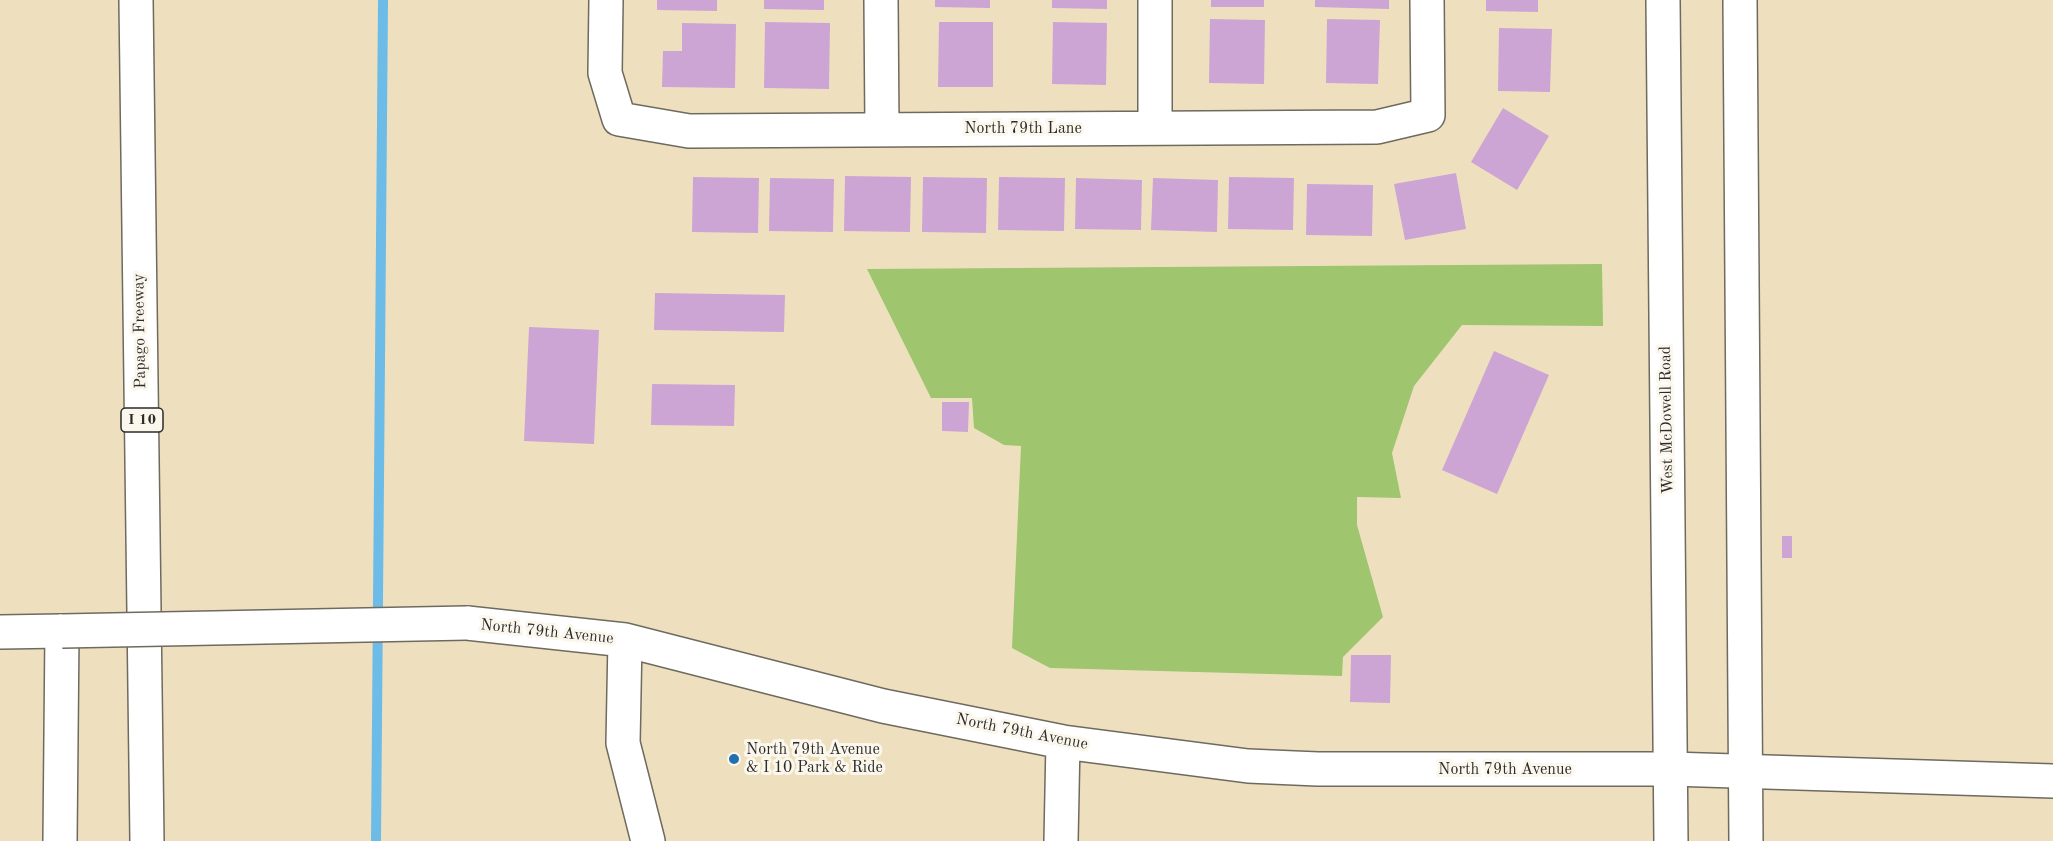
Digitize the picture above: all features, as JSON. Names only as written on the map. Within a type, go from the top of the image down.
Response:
[{"type":"main road","name":"Papago Freeway","points":[[136,0],[147,841]]},
{"type":"main road","name":"North 79th Lane","points":[[606,0],[606,73],[619,119],[689,131],[1377,127],[1428,115],[1427,0]]},
{"type":"main road","points":[[881,0],[882,130]]},
{"type":"main road","points":[[1155,0],[1155,128]]},
{"type":"main road","name":"West McDowell Road","points":[[1663,0],[1671,841]]},
{"type":"main road","points":[[1740,0],[1746,841]]},
{"type":"main road","name":"North 79th Avenue","points":[[0,632],[467,623],[625,640],[883,706],[1063,742],[1248,766],[1387,769],[1671,769],[2053,781]]},
{"type":"main road","points":[[60,841],[62,631]]},
{"type":"main road","points":[[625,640],[623,743],[648,841]]},
{"type":"main road","points":[[1061,841],[1063,742]]},
{"type":"green space","points":[[1602,264],[1603,326],[1462,325],[1414,386],[1392,453],[1401,498],[1357,497],[1357,525],[1383,617],[1343,657],[1342,676],[1050,668],[1012,648],[1021,446],[1004,445],[974,428],[972,398],[931,398],[867,269]]},
{"type":"building","points":[[657,0],[717,0],[717,11],[657,10]]},
{"type":"building","points":[[764,0],[824,0],[824,10],[764,9]]},
{"type":"building","points":[[935,0],[990,0],[990,8],[935,7]]},
{"type":"building","points":[[1052,0],[1107,0],[1107,9],[1052,8]]},
{"type":"building","points":[[1211,0],[1264,0],[1264,7],[1211,7]]},
{"type":"building","points":[[1315,0],[1389,0],[1389,9],[1315,7]]},
{"type":"building","points":[[1486,0],[1538,0],[1538,12],[1486,11]]},
{"type":"building","points":[[1210,19],[1265,20],[1264,84],[1209,83]]},
{"type":"building","points":[[1327,19],[1380,20],[1378,84],[1326,83]]},
{"type":"building","points":[[765,22],[830,23],[829,89],[764,88]]},
{"type":"building","points":[[939,22],[993,22],[993,87],[938,87]]},
{"type":"building","points":[[1053,22],[1107,23],[1106,85],[1052,84]]},
{"type":"building","points":[[682,23],[736,24],[735,88],[662,87],[663,51],[682,51]]},
{"type":"building","points":[[1499,28],[1552,29],[1550,92],[1498,91]]},
{"type":"building","points":[[1503,108],[1549,136],[1517,190],[1471,162]]},
{"type":"building","points":[[1456,173],[1466,229],[1405,240],[1394,184]]},
{"type":"building","points":[[845,176],[911,177],[910,232],[844,231]]},
{"type":"building","points":[[693,177],[759,178],[758,233],[692,232]]},
{"type":"building","points":[[923,177],[987,178],[986,233],[922,232]]},
{"type":"building","points":[[999,177],[1065,178],[1064,231],[998,230]]},
{"type":"building","points":[[1229,177],[1294,178],[1293,230],[1228,229]]},
{"type":"building","points":[[770,178],[834,179],[833,232],[769,231]]},
{"type":"building","points":[[1076,178],[1142,180],[1141,230],[1075,229]]},
{"type":"building","points":[[1153,178],[1218,180],[1217,232],[1151,230]]},
{"type":"building","points":[[1307,184],[1373,185],[1372,236],[1306,235]]},
{"type":"building","points":[[655,293],[785,295],[784,332],[654,330]]},
{"type":"building","points":[[529,327],[599,330],[594,444],[524,441]]},
{"type":"building","points":[[1494,351],[1549,375],[1497,494],[1442,470]]},
{"type":"building","points":[[652,384],[735,385],[734,426],[651,425]]},
{"type":"building","points":[[942,402],[969,402],[968,432],[942,431]]},
{"type":"building","points":[[1782,536],[1792,536],[1792,558],[1782,558]]},
{"type":"building","points":[[1351,655],[1391,655],[1390,703],[1350,702]]},
{"type":"waterway","points":[[376,841],[383,0]]},
{"type":"place","name":"North 79th Avenue & I 10 Park & Ride","points":[[734,759]]}]
